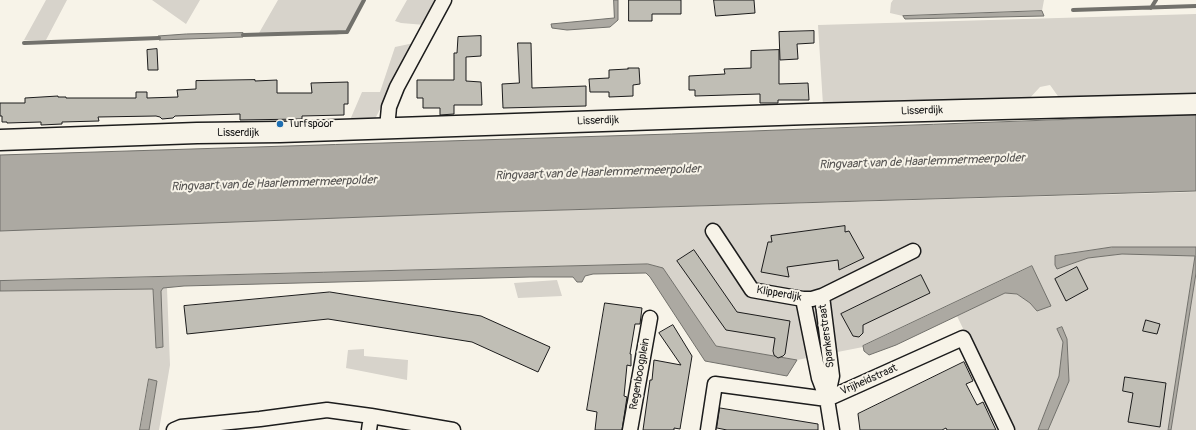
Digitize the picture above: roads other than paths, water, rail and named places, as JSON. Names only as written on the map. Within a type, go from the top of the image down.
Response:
[{"type":"street","points":[[387,128],[389,107],[397,87],[444,0]]},
{"type":"street","name":"Lisserdijk","points":[[0,140],[777,115],[1196,104]]},
{"type":"street","name":"Klipperdijk","points":[[713,231],[752,290],[803,299],[812,299],[822,296],[913,251]]},
{"type":"street","name":"Spankerstraat","points":[[822,296],[832,376],[827,399]]},
{"type":"street","name":"Spankerstraat","points":[[803,299],[819,378],[827,399],[832,430]]},
{"type":"street","name":"Regenboogplein","points":[[630,430],[650,318]]},
{"type":"street","name":"Vrijheidstraat","points":[[708,430],[715,384],[827,399],[963,338],[1007,430]]},
{"type":"street","points":[[174,430],[182,427],[327,410],[453,430]]},
{"type":"street","points":[[368,430],[371,416]]},
{"type":"water","points":[[614,0],[618,0],[618,20],[610,27],[567,30],[552,28],[551,24],[614,18]]},
{"type":"water","points":[[1042,11],[1044,16],[905,19],[903,16]]},
{"type":"water","points":[[243,33],[243,37],[159,40],[158,36],[186,34]]},
{"type":"water","name":"Ringvaart van de Haarlemmermeerpolder","points":[[1196,115],[1196,191],[496,212],[0,231],[0,155],[671,134]]},
{"type":"water","points":[[1112,247],[1196,247],[1196,273],[1171,430],[1168,430],[1195,256],[1122,254],[1088,258],[1057,269],[1055,265],[1055,256]]},
{"type":"water","points":[[648,264],[663,268],[716,346],[797,360],[787,376],[705,361],[646,273],[593,274],[585,276],[582,282],[577,282],[573,277],[530,277],[184,286],[163,288],[161,291],[163,347],[156,348],[153,289],[0,291],[0,281]]},
{"type":"water","points":[[1032,266],[1051,306],[1037,311],[1030,303],[1017,294],[1005,293],[896,345],[869,355],[864,351],[863,346]]},
{"type":"water","points":[[1062,327],[1067,339],[1069,381],[1048,430],[1038,430],[1059,376],[1063,342],[1057,329]]},
{"type":"water","points":[[149,379],[157,381],[149,430],[140,430]]},
{"type":"waterway","points":[[243,35],[347,32],[364,0]]},
{"type":"waterway","points":[[1151,8],[1156,0]]},
{"type":"waterway","points":[[1073,10],[1196,6]]},
{"type":"waterway","points":[[24,43],[159,38]]},
{"type":"place","name":"Turfspoor","points":[[280,124]]}]
